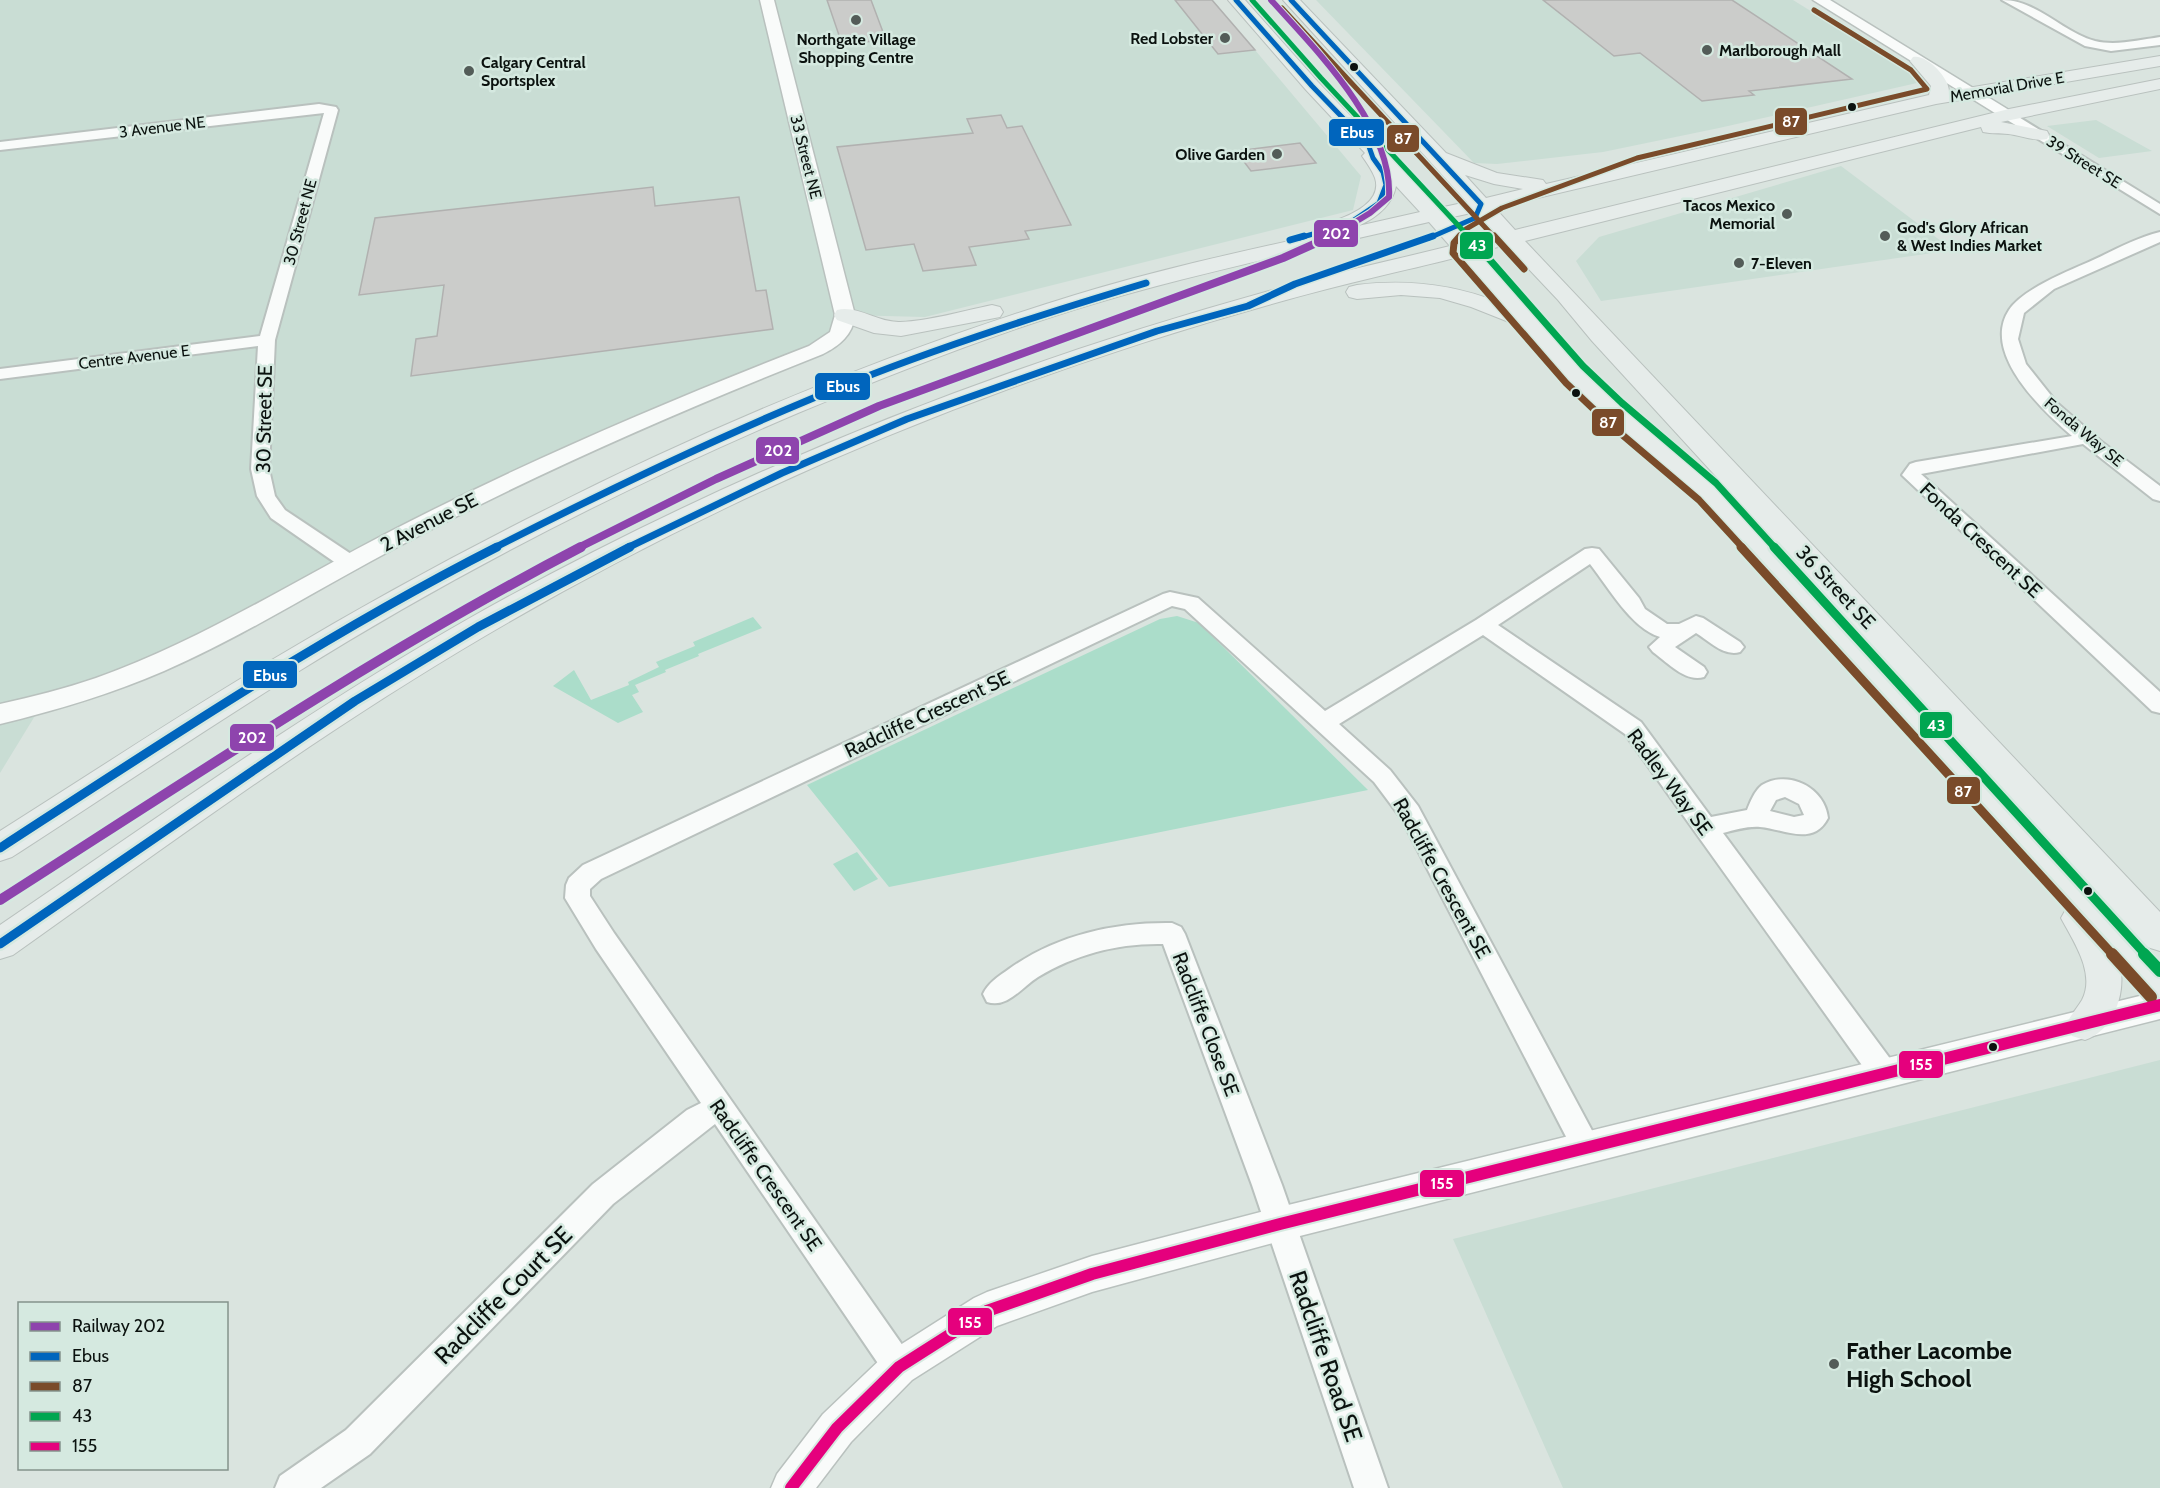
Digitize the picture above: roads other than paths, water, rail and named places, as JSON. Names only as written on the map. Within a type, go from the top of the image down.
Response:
[{"type":"main road","points":[[1236,0],[1312,86],[1361,137],[1473,227]]},
{"type":"main road","points":[[1292,0],[1435,153],[1473,227]]},
{"type":"main road","points":[[1919,61],[1940,85],[1940,92],[1936,99]]},
{"type":"main road","name":"Memorial Drive E","points":[[1473,227],[1577,183],[1936,99],[2160,61]]},
{"type":"main road","points":[[2009,115],[2013,104],[2051,87],[2098,71]]},
{"type":"main road","name":"Memorial Drive E","points":[[1473,227],[1593,219],[2009,115],[2160,84]]},
{"type":"main road","points":[[1847,155],[1990,104]]},
{"type":"main road","points":[[1956,129],[2008,128],[2040,135]]},
{"type":"main road","points":[[1361,137],[1380,142],[1576,321],[1600,336]]},
{"type":"main road","points":[[1251,256],[1282,243],[1348,224],[1379,203],[1386,185],[1383,172],[1361,137]]},
{"type":"main road","points":[[1435,153],[1478,174],[1501,181],[1522,184],[1577,183]]},
{"type":"main road","points":[[0,944],[307,733],[476,628],[660,529],[830,451],[944,405],[1177,325],[1279,295],[1641,169]]},
{"type":"main road","points":[[1551,280],[1550,249],[1563,237],[1593,219]]},
{"type":"main road","points":[[0,849],[286,665],[421,587],[552,517],[705,444],[847,384],[960,341],[1085,299],[1251,256],[1473,227]]},
{"type":"main road","name":"36 Street SE","points":[[1473,227],[1551,280],[1600,336],[2160,936]]},
{"type":"main road","name":"36 Street SE","points":[[1473,227],[1529,324],[1574,374],[1707,491],[2160,989]]},
{"type":"main road","points":[[1177,325],[1206,323],[1330,296],[1377,289],[1417,287],[1443,291],[1488,304],[1529,324]]},
{"type":"main road","points":[[845,315],[882,328],[901,330],[1032,303],[1085,299]]},
{"type":"main road","points":[[2056,875],[2100,956],[2104,973],[2100,1004],[2085,1024]]},
{"type":"street","name":"33 Street NE","points":[[767,0],[845,315]]},
{"type":"street","points":[[1820,0],[2009,115]]},
{"type":"street","points":[[2008,0],[2089,43],[2111,47],[2160,41]]},
{"type":"street","name":"3 Avenue NE","points":[[0,146],[324,109]]},
{"type":"street","name":"30 Street NE","points":[[267,340],[331,110],[324,109]]},
{"type":"street","name":"39 Street SE","points":[[2009,115],[2160,210]]},
{"type":"street","name":"Fonda Way SE","points":[[2160,236],[2048,286],[2016,311],[2010,341],[2021,370],[2036,392],[2160,495]]},
{"type":"street","name":"2 Avenue SE","points":[[0,714],[71,698],[156,666],[448,511],[554,459],[671,408],[825,346],[841,331],[845,323],[845,315]]},
{"type":"street","name":"Centre Avenue E","points":[[0,374],[267,340]]},
{"type":"street","name":"30 Street SE","points":[[267,340],[260,468],[266,496],[278,514],[350,563]]},
{"type":"street","name":"Fonda Crescent SE","points":[[2089,438],[1916,468],[1911,475],[2160,705]]},
{"type":"street","points":[[1323,723],[1483,625],[1592,554],[1632,603],[1636,613],[1663,631],[1677,632]]},
{"type":"street","name":"Radcliffe Crescent SE","points":[[900,1367],[577,898],[578,885],[592,872],[1170,599],[1191,603],[1382,776],[1410,812],[1586,1148]]},
{"type":"street","points":[[1696,672],[1660,647],[1677,632],[1696,623],[1732,647]]},
{"type":"street","name":"Radley Way SE","points":[[1483,625],[1632,728],[1884,1073]]},
{"type":"street","points":[[1705,828],[1755,817]]},
{"type":"street","name":"Radcliffe Close SE","points":[[996,994],[1029,969],[1062,952],[1142,933],[1172,934],[1280,1224]]},
{"type":"street","points":[[791,1488],[837,1428],[900,1367],[987,1311],[1092,1274],[1280,1224],[2160,1005]]},
{"type":"street","name":"Radcliffe Court SE","points":[[292,1488],[358,1442],[603,1194],[698,1119],[719,1107]]},
{"type":"street","name":"Radcliffe Road SE","points":[[1280,1224],[1371,1488]]},
{"type":"rail line","name":"202","points":[[0,900],[235,748],[378,660],[545,565],[658,507],[774,452],[879,406],[1283,258],[1328,238],[1370,213],[1389,197],[1389,177],[1369,126],[1346,86],[1271,0]]},
{"type":"place","name":"Northgate Village Shopping Centre","points":[[856,20]]},
{"type":"place","name":"Red Lobster","points":[[1225,38]]},
{"type":"place","name":"Marlborough Mall","points":[[1707,50]]},
{"type":"place","name":"Calgary Central Sportsplex","points":[[469,71]]},
{"type":"place","name":"Olive Garden","points":[[1277,154]]},
{"type":"place","name":"Tacos Mexico Memorial","points":[[1787,214]]},
{"type":"place","name":"God's Glory African & West Indies Market","points":[[1885,236]]},
{"type":"place","name":"7-Eleven","points":[[1739,263]]},
{"type":"place","name":"Father Lacombe High School","points":[[1834,1364]]}]
